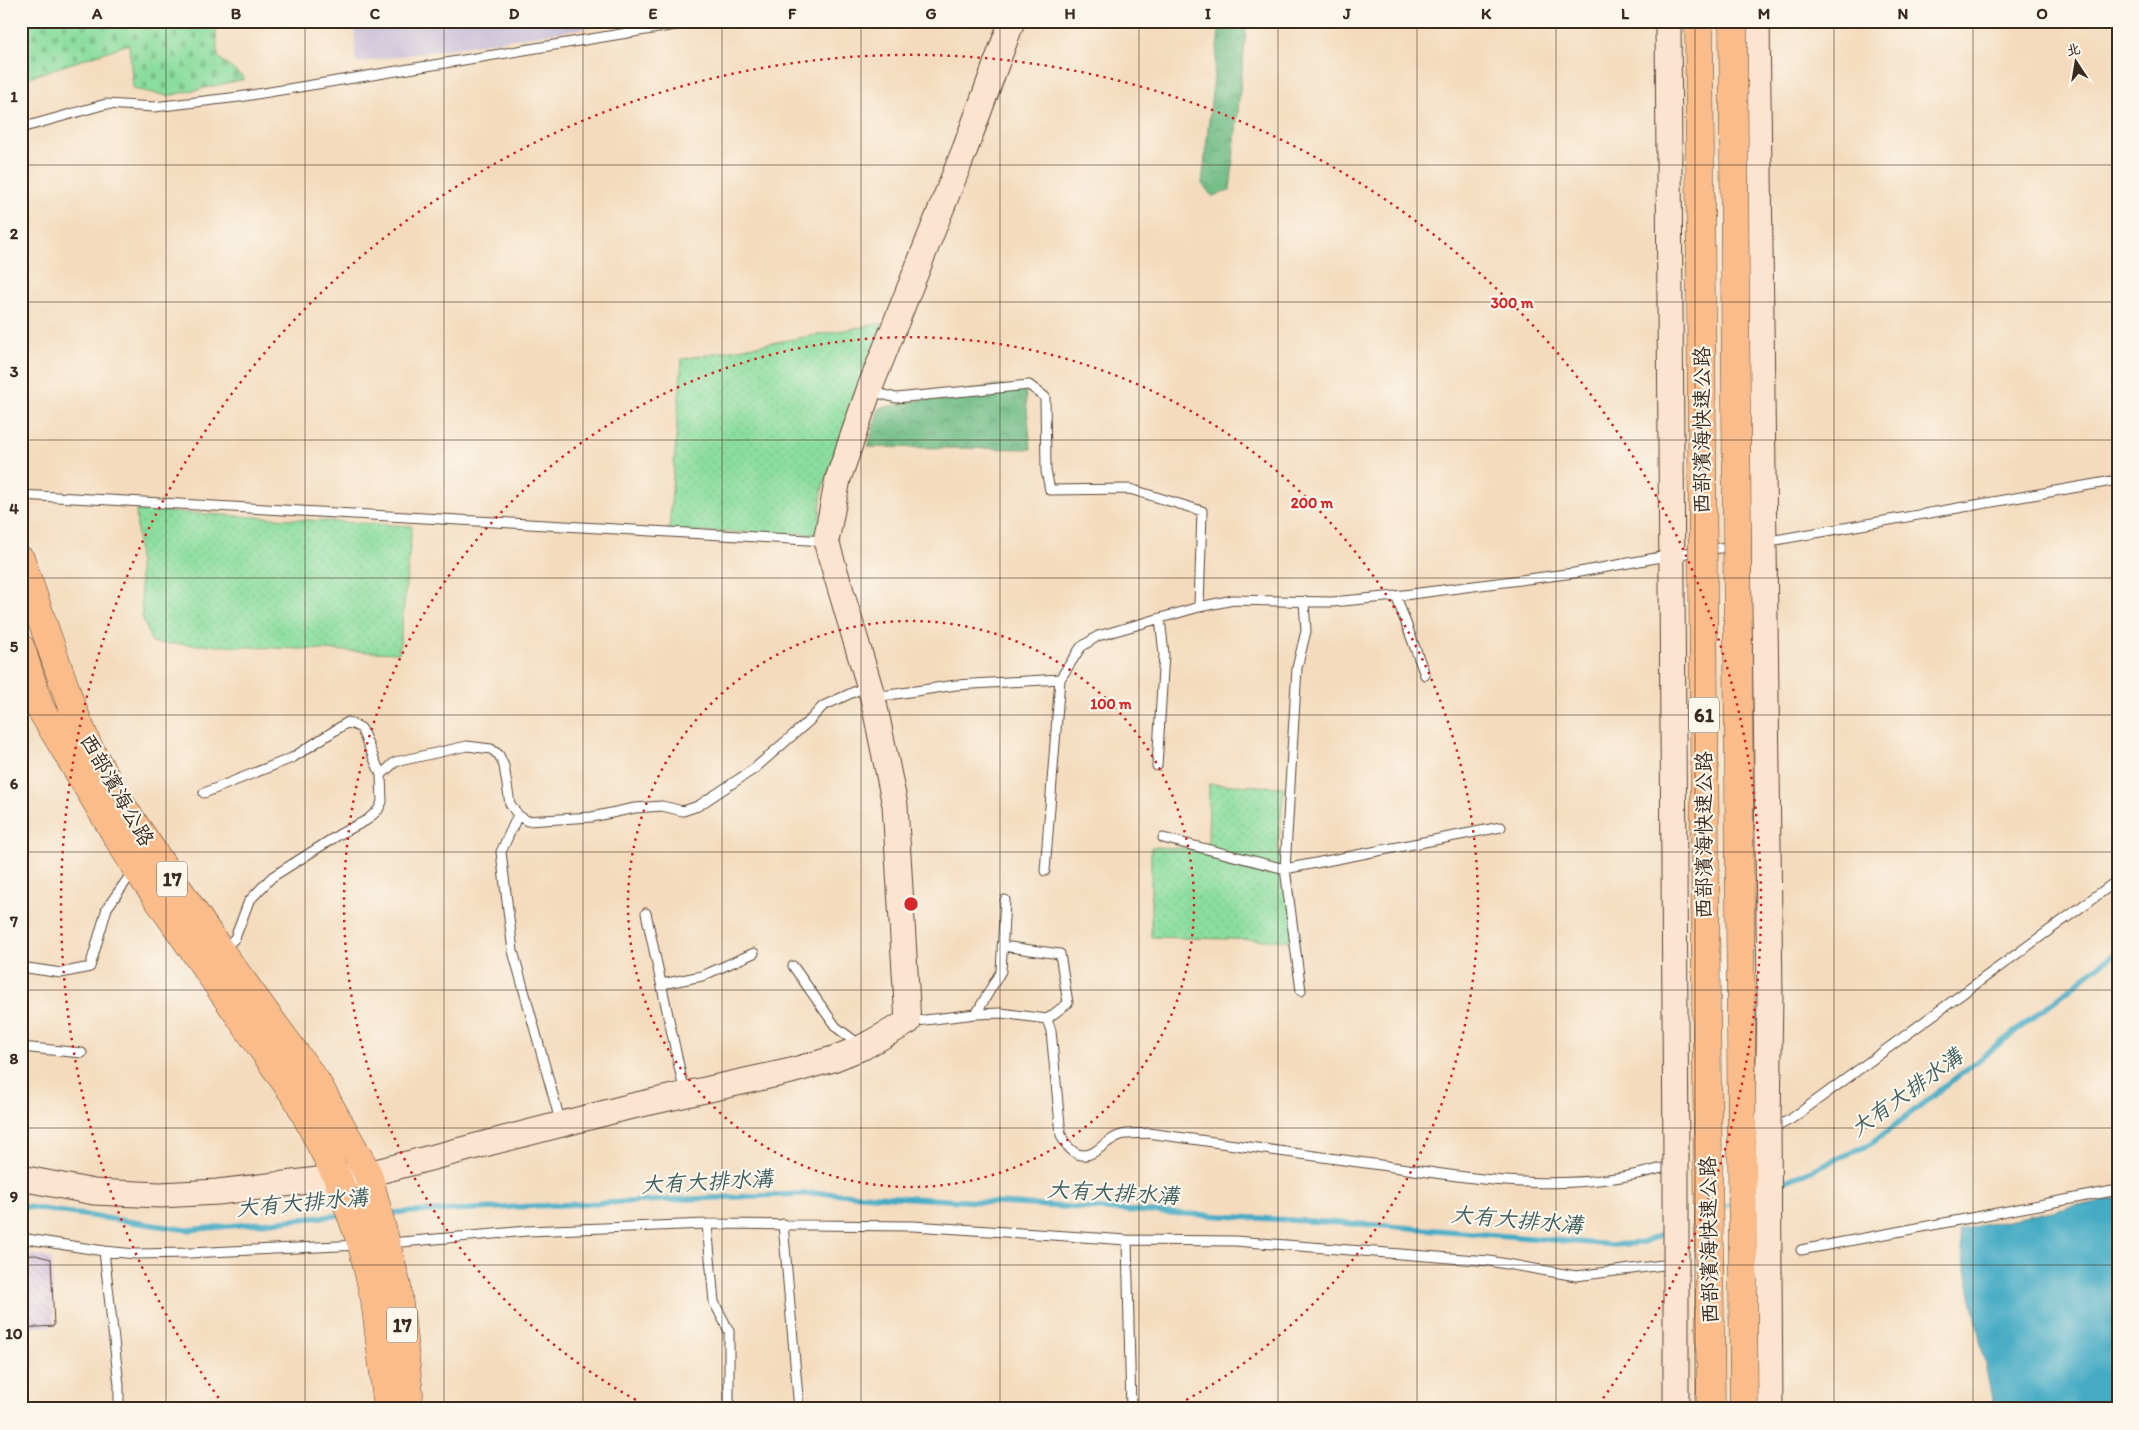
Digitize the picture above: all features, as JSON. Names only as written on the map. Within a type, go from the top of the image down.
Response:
[{"type":"main road","points":[[21,1178],[94,1192],[160,1195],[218,1192],[368,1174],[685,1094],[790,1072],[833,1059],[863,1047],[908,1022],[895,805],[870,692],[826,541],[838,479],[869,390],[965,149],[1012,21]]},
{"type":"main road","points":[[1668,21],[1672,555],[1669,1161],[1670,1271],[1676,1409]]},
{"type":"main road","name":"西部濱海快速公路","points":[[1699,21],[1711,1409]]},
{"type":"main road","name":"西部濱海快速公路","points":[[1733,21],[1744,1409]]},
{"type":"main road","points":[[1757,21],[1755,544],[1770,996],[1772,1123],[1769,1274],[1770,1409]]},
{"type":"main road","name":"西部濱海公路","points":[[21,560],[71,705],[88,746],[120,803],[221,952],[317,1083],[368,1174]]},
{"type":"main road","name":"西部濱海公路","points":[[21,648],[40,708],[136,868],[298,1100],[338,1179]]},
{"type":"main road","name":"17","points":[[368,1174],[374,1244],[375,1300],[388,1409]]},
{"type":"main road","name":"17","points":[[338,1179],[398,1286],[409,1394],[408,1409]]},
{"type":"lane","points":[[21,128],[106,104],[154,107],[239,96],[700,21]]},
{"type":"lane","points":[[869,390],[896,398],[1029,385],[1045,397],[1046,471],[1050,490],[1130,489],[1202,511],[1199,607]]},
{"type":"lane","points":[[1045,871],[1060,679],[1081,647],[1098,636],[1199,607],[1234,600],[1332,602],[1396,596],[1574,572],[1672,555],[1755,544],[2118,480]]},
{"type":"lane","points":[[21,495],[826,541]]},
{"type":"lane","points":[[1396,596],[1425,676]]},
{"type":"lane","points":[[1301,991],[1284,869],[1297,668],[1306,631],[1304,602]]},
{"type":"lane","points":[[1158,766],[1164,654],[1160,618]]},
{"type":"lane","points":[[381,775],[395,762],[467,746],[491,749],[499,755],[504,766],[510,804],[518,815],[527,821],[592,817],[635,808],[662,806],[683,811],[698,806],[754,769],[809,721],[823,706],[870,692],[1060,679]]},
{"type":"lane","points":[[204,792],[292,758],[348,722],[360,728],[381,775],[382,802],[378,810],[367,820],[340,834],[272,877],[248,900],[235,938],[221,952]]},
{"type":"lane","points":[[518,815],[501,852],[513,951],[561,1124]]},
{"type":"lane","points":[[1163,838],[1284,869],[1501,827]]},
{"type":"lane","points":[[21,967],[61,973],[90,967],[107,908],[136,868]]},
{"type":"lane","points":[[1772,1123],[1799,1113],[2118,880]]},
{"type":"lane","points":[[976,1014],[1001,971],[1005,900]]},
{"type":"lane","points":[[646,913],[685,1094]]},
{"type":"lane","points":[[908,1022],[976,1014],[1047,1018],[1068,1003],[1060,954],[1002,946]]},
{"type":"lane","points":[[662,984],[702,976],[754,954]]},
{"type":"lane","points":[[793,966],[836,1027],[863,1047]]},
{"type":"lane","points":[[1047,1018],[1051,1032],[1061,1135],[1066,1146],[1073,1152],[1081,1154],[1093,1153],[1120,1135],[1148,1133],[1493,1181],[1561,1184],[1629,1177],[1669,1161]]},
{"type":"lane","points":[[21,1047],[82,1053]]},
{"type":"lane","points":[[1801,1250],[2118,1190]]},
{"type":"lane","points":[[21,1238],[104,1251],[136,1254],[189,1254],[374,1244],[527,1231],[707,1224],[913,1226],[1127,1240],[1255,1242],[1489,1261],[1576,1276],[1670,1271]]},
{"type":"lane","points":[[707,1224],[714,1302],[729,1331],[729,1401]]},
{"type":"lane","points":[[783,1224],[799,1409]]},
{"type":"lane","points":[[1127,1240],[1131,1409]]},
{"type":"lane","points":[[104,1251],[119,1385],[119,1409]]},
{"type":"shaded area","points":[[354,21],[630,21],[356,63]]},
{"type":"green space","points":[[21,21],[215,21],[218,57],[245,79],[168,96],[133,89],[129,44],[21,80]]},
{"type":"green space","points":[[1220,21],[1247,21],[1230,191],[1212,196],[1202,184]]},
{"type":"green space","points":[[883,323],[822,490],[820,514],[822,534],[669,531],[682,359]]},
{"type":"green space","points":[[997,385],[1025,389],[1031,449],[868,447],[879,408]]},
{"type":"green space","points":[[136,510],[412,526],[399,653],[152,643],[142,616]]},
{"type":"green space","points":[[1209,784],[1284,787],[1278,849],[1291,880],[1300,941],[1151,937],[1151,847],[1208,849]]},
{"type":"water","points":[[2118,1198],[2118,1409],[1994,1409],[1958,1230]]},
{"type":"building","points":[[35,1255],[51,1259],[54,1326],[21,1328],[21,1256]]},
{"type":"waterway","name":"大有大排水溝","points":[[1775,1186],[1871,1144],[2118,951]]},
{"type":"waterway","name":"大有大排水溝","points":[[387,1213],[824,1193],[1376,1225],[1613,1245],[1642,1243],[1670,1231]]},
{"type":"waterway","name":"大有大排水溝","points":[[1715,1211],[1734,1203]]},
{"type":"waterway","name":"大有大排水溝","points":[[21,1206],[188,1230],[343,1215]]}]
